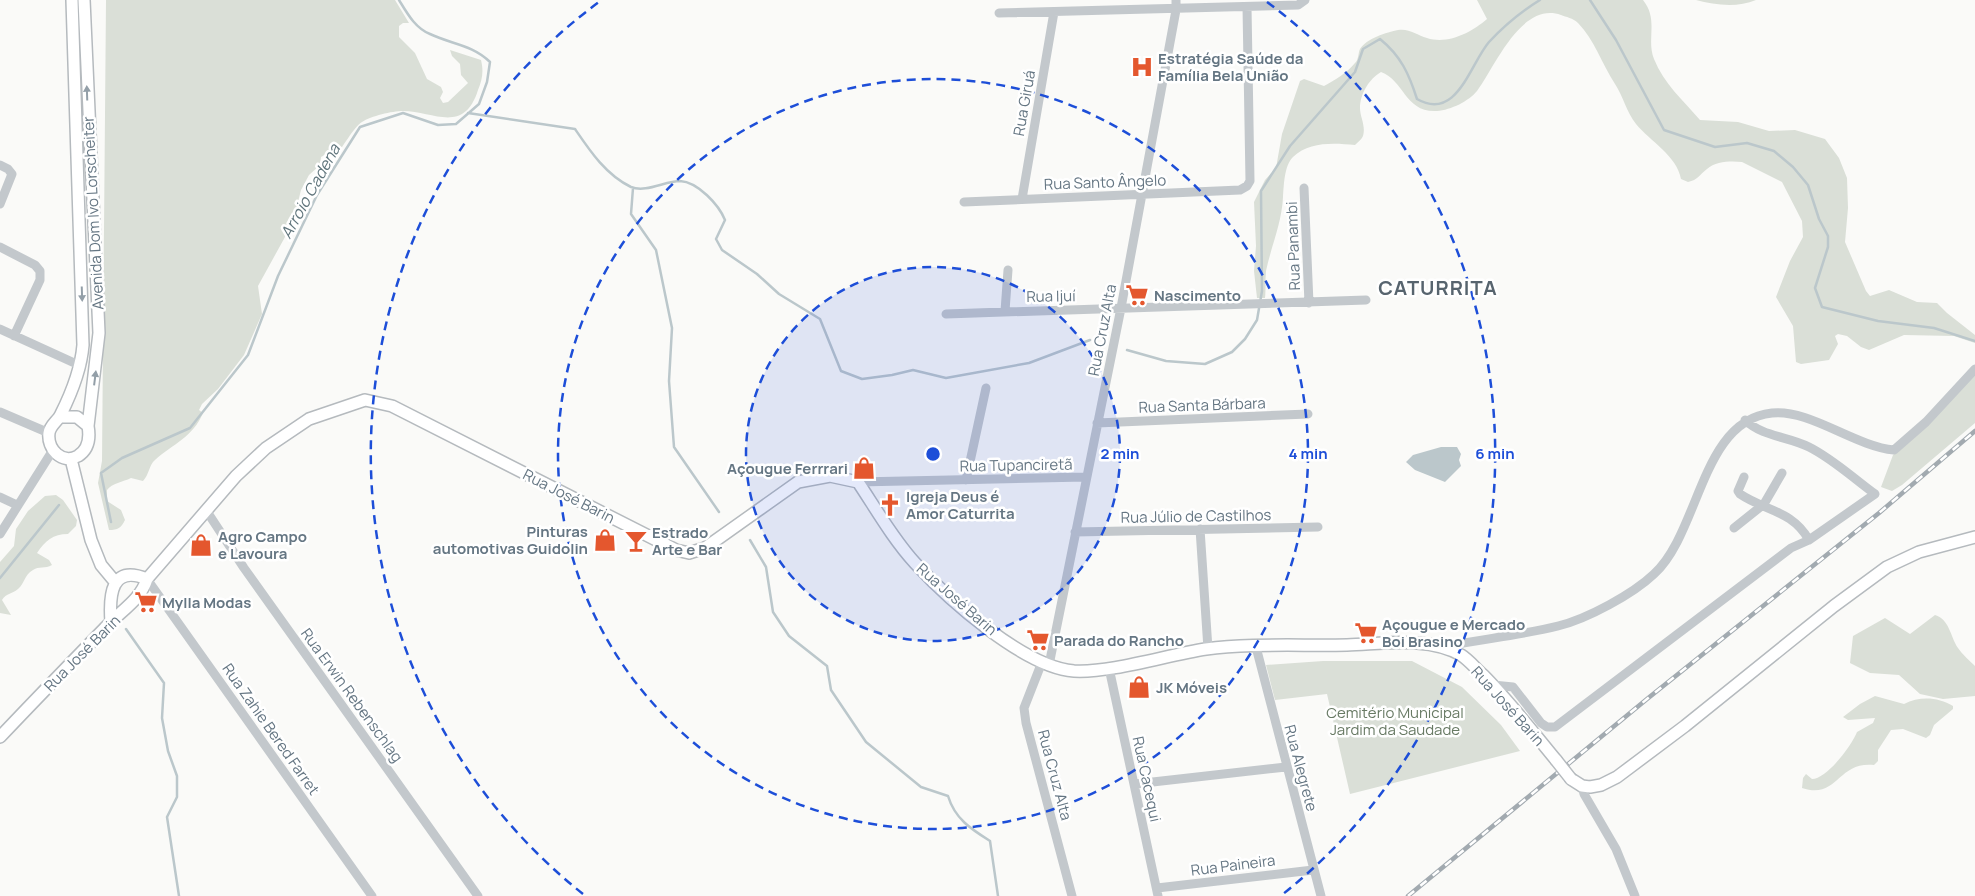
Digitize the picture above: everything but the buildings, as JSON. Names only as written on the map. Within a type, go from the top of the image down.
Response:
[{"type":"main road","name":"Avenida Dom Ivo Lorscheiter","points":[[49,433],[53,423],[60,417],[81,366],[84,327],[72,0]]},
{"type":"main road","name":"Avenida Dom Ivo Lorscheiter","points":[[71,459],[82,453],[88,443],[88,426],[99,333],[84,0]]},
{"type":"main road","name":"Rua José Barin","points":[[0,737],[111,622],[134,601],[144,588],[147,579],[206,510],[236,476],[266,448],[309,419],[365,400],[392,406],[676,550],[688,554],[706,548],[798,482],[830,476],[858,482],[892,534],[916,564],[970,615],[1002,638],[1045,664],[1074,671],[1109,668],[1208,649],[1414,643],[1447,650],[1462,656],[1493,685],[1571,779],[1582,786]]},
{"type":"main road","points":[[60,417],[77,417],[88,426]]},
{"type":"main road","points":[[49,433],[53,450],[60,458],[71,459],[91,540],[101,565],[116,583]]},
{"type":"main road","points":[[1582,786],[1601,785],[1626,771],[1753,673],[1834,606],[1887,567],[1919,552],[1975,537]]},
{"type":"main road","points":[[111,622],[109,601],[113,586],[122,577],[135,574],[147,579]]},
{"type":"street","name":"Rua Cruz Alta","points":[[1072,896],[1026,723],[1024,708],[1045,664],[1075,532],[1121,308],[1176,10],[1176,0]]},
{"type":"street","points":[[1000,13],[1176,10],[1298,5],[1306,0]]},
{"type":"street","name":"Rua Santo Ângelo","points":[[964,202],[1240,190],[1247,186],[1250,181],[1247,7]]},
{"type":"street","name":"Rua Giruá","points":[[1022,199],[1054,12]]},
{"type":"street","points":[[0,165],[8,169],[12,174],[0,204]]},
{"type":"street","name":"Rua Panambi","points":[[1304,188],[1309,304]]},
{"type":"street","points":[[0,247],[35,266],[40,271],[40,280],[14,336]]},
{"type":"street","points":[[1006,311],[1008,270]]},
{"type":"street","name":"Rua Ijuí","points":[[946,314],[1309,304],[1366,300]]},
{"type":"street","points":[[0,329],[81,366]]},
{"type":"street","points":[[1447,650],[1458,644],[1558,626],[1605,605],[1654,574],[1669,557],[1681,537],[1714,460],[1729,436],[1745,420],[1774,412],[1793,415],[1814,421],[1870,445],[1894,450],[1926,422],[1975,369]]},
{"type":"street","points":[[966,480],[986,388]]},
{"type":"street","points":[[0,412],[49,433]]},
{"type":"street","name":"Rua Santa Bárbara","points":[[1097,423],[1308,414]]},
{"type":"street","points":[[1493,685],[1512,687],[1541,723],[1547,728],[1555,727],[1791,548],[1809,540],[1875,494],[1820,453],[1787,438],[1761,432],[1745,420]]},
{"type":"street","points":[[0,534],[53,450]]},
{"type":"street","points":[[1734,528],[1764,504],[1782,473]]},
{"type":"street","name":"Rua Tupanciretã","points":[[858,482],[1086,477]]},
{"type":"street","points":[[1744,477],[1738,491],[1740,494],[1764,504],[1799,524],[1809,540]]},
{"type":"street","points":[[0,497],[17,505]]},
{"type":"street","name":"Rua Erwin Rebenschlag","points":[[206,510],[244,568],[478,896]]},
{"type":"street","name":"Rua Júlio de Castilhos","points":[[1075,532],[1318,527]]},
{"type":"street","points":[[1200,529],[1208,649]]},
{"type":"street","name":"Rua Zahie Bered Farret","points":[[147,579],[372,896]]},
{"type":"street","name":"Rua Alegrete","points":[[1256,647],[1321,896]]},
{"type":"street","name":"Rua Cacequi","points":[[1109,668],[1158,892]]},
{"type":"street","points":[[1135,784],[1286,767]]},
{"type":"street","points":[[1582,786],[1584,794],[1616,849],[1635,896]]},
{"type":"street","name":"Rua Paineira","points":[[1158,892],[1313,870]]},
{"type":"green space","points":[[106,0],[395,0],[409,23],[403,23],[399,26],[399,37],[415,53],[427,79],[441,87],[443,92],[440,98],[443,103],[448,102],[468,83],[461,75],[460,64],[452,56],[450,50],[481,60],[482,64],[481,83],[472,104],[465,112],[456,116],[446,117],[403,111],[376,116],[359,125],[336,156],[328,153],[321,157],[320,165],[309,175],[301,190],[296,210],[285,237],[258,286],[262,314],[244,355],[218,389],[202,404],[199,410],[203,413],[194,428],[182,440],[155,460],[143,481],[131,478],[115,484],[107,490],[107,501],[121,510],[125,520],[115,530],[109,530],[98,483],[102,461]]},
{"type":"green space","points":[[1477,0],[1643,0],[1648,7],[1650,15],[1652,52],[1658,68],[1674,91],[1700,120],[1738,122],[1769,131],[1795,130],[1825,139],[1839,158],[1847,178],[1848,208],[1845,242],[1866,291],[1870,296],[1889,290],[1917,302],[1937,303],[1975,335],[1975,343],[1954,336],[1904,335],[1869,350],[1861,347],[1847,336],[1838,334],[1835,336],[1838,344],[1829,360],[1801,364],[1796,362],[1793,326],[1776,297],[1790,261],[1803,237],[1802,221],[1782,182],[1742,162],[1715,164],[1696,179],[1688,182],[1681,179],[1669,156],[1633,120],[1584,29],[1572,19],[1547,13],[1534,18],[1522,27],[1501,53],[1477,91],[1465,101],[1454,107],[1442,110],[1426,110],[1411,102],[1389,76],[1381,72],[1369,83],[1363,92],[1360,111],[1364,129],[1363,136],[1355,145],[1322,144],[1307,148],[1293,157],[1288,165],[1285,176],[1281,216],[1266,271],[1265,298],[1257,298],[1254,271],[1256,246],[1254,202],[1265,180],[1276,168],[1282,134],[1300,81],[1304,79],[1324,86],[1352,67],[1363,45],[1377,36],[1388,32],[1406,30],[1435,40],[1443,40],[1467,33],[1487,19]]},
{"type":"green space","points":[[1696,0],[1756,0],[1749,3],[1726,5]]},
{"type":"green space","points":[[1975,375],[1975,423],[1902,485],[1892,491],[1881,487],[1893,455]]},
{"type":"green space","points":[[56,495],[63,500],[77,520],[76,526],[68,534],[54,537],[43,545],[37,553],[49,560],[52,565],[30,572],[18,589],[5,596],[2,600],[11,615],[0,613],[0,562],[14,546],[16,529],[28,511],[45,496]]},
{"type":"green space","points":[[1935,615],[1947,624],[1958,648],[1975,666],[1975,696],[1943,699],[1920,694],[1899,675],[1870,673],[1850,663],[1853,636],[1885,618],[1910,634]]},
{"type":"green space","name":"Cemitério Municipal Jardim da Saudade","points":[[1323,661],[1412,661],[1462,687],[1501,725],[1520,751],[1350,794],[1327,694],[1275,700],[1266,665]]},
{"type":"green space","points":[[1875,696],[1904,704],[1916,700],[1935,699],[1953,706],[1953,709],[1934,725],[1930,735],[1926,738],[1903,729],[1891,730],[1878,750],[1878,761],[1874,765],[1862,765],[1852,769],[1823,789],[1802,788],[1803,778],[1806,774],[1812,779],[1818,778],[1832,768],[1845,753],[1857,732],[1873,723],[1875,718],[1848,720],[1843,717],[1860,704]]},
{"type":"shaded area","points":[[1441,447],[1457,447],[1461,454],[1459,460],[1461,466],[1445,482],[1415,470],[1406,462],[1413,455]]},
{"type":"waterway","name":"Arroio Cadena","points":[[111,522],[101,473],[122,458],[190,428],[248,355],[278,276],[317,195],[360,127],[403,113],[438,125],[456,124],[479,104],[487,82],[490,62],[469,48],[438,37],[420,28],[412,20],[399,0]]},
{"type":"waterway","points":[[1127,350],[1166,361],[1205,364],[1232,352],[1245,339],[1257,320],[1262,291],[1261,191],[1290,146],[1355,72],[1363,49],[1380,39],[1399,59],[1411,81],[1417,99],[1431,104],[1442,103],[1452,97],[1461,87],[1489,42],[1513,19],[1540,0]]},
{"type":"waterway","points":[[1590,0],[1616,40],[1664,130],[1715,147],[1747,143],[1774,151],[1793,167],[1808,185],[1819,219],[1828,236],[1828,247],[1815,288],[1822,307],[1878,321],[1934,328],[1975,341]]},
{"type":"waterway","points":[[468,113],[575,129],[606,169],[631,187],[643,189],[680,181],[694,185],[713,201],[725,220],[716,239],[722,250],[757,274],[779,294],[820,319],[841,371],[862,379],[913,370],[946,378],[1029,363],[1090,340]]},
{"type":"waterway","points":[[633,188],[631,214],[656,250],[672,328],[669,381],[674,447],[719,512]]},
{"type":"waterway","name":"Arroio Cadena","points":[[0,578],[59,505]]},
{"type":"waterway","points":[[750,540],[766,567],[773,612],[789,636],[827,666],[831,690],[866,742],[921,787],[948,796],[955,811],[964,823],[990,841],[998,896]]},
{"type":"waterway","points":[[126,629],[164,683],[162,718],[168,751],[177,776],[177,797],[167,817],[179,896]]},
{"type":"railway","points":[[1408,896],[1647,699],[1879,513],[1975,431]]},
{"type":"place","name":"Estratégia Saúde da Família Bela União","points":[[1142,67]]},
{"type":"place","name":"Nascimento","points":[[1137,295]]},
{"type":"place","name":"Açougue Ferrrari","points":[[864,468]]},
{"type":"place","name":"Igreja Deus é Amor Caturrita","points":[[890,505]]},
{"type":"place","name":"Pinturas automotivas Guidolin","points":[[605,540]]},
{"type":"place","name":"Estrado Arte e Bar","points":[[636,541]]},
{"type":"place","name":"Agro Campo e Lavoura","points":[[201,545]]},
{"type":"place","name":"Mylla Modas","points":[[146,602]]},
{"type":"place","name":"Açougue e Mercado Boi Brasino","points":[[1366,633]]},
{"type":"place","name":"Parada do Rancho","points":[[1038,640]]},
{"type":"place","name":"JK Móveis","points":[[1139,687]]},
{"type":"district","name":"CATURRITA","points":[[1438,287]]}]
